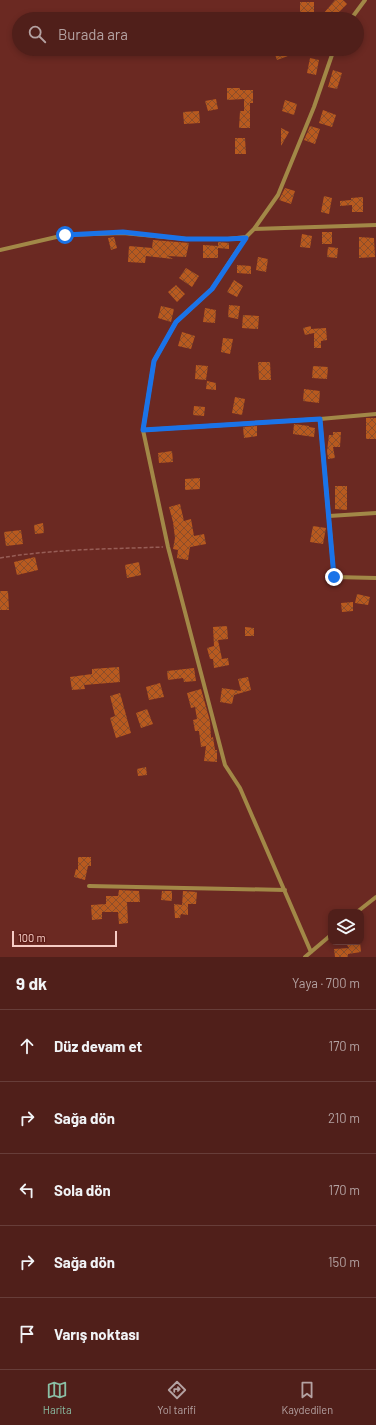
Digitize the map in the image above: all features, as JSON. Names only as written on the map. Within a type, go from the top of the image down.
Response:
[{"type":"street","points":[[356,12],[365,0]]},
{"type":"street","points":[[311,952],[240,788],[225,765],[168,547],[143,430],[154,361],[176,322],[212,289],[246,238],[278,195],[314,107],[332,56]]},
{"type":"street","points":[[254,229],[376,225]]},
{"type":"street","points":[[0,250],[65,235],[123,232],[186,239],[246,238]]},
{"type":"street","points":[[143,430],[376,414]]},
{"type":"street","points":[[320,419],[334,577],[376,578]]},
{"type":"street","points":[[329,516],[376,513]]},
{"type":"street","points":[[89,886],[285,890]]},
{"type":"street","points":[[362,909],[376,897]]},
{"type":"street","points":[[305,957],[328,938]]},
{"type":"path","points":[[0,558],[30,553],[168,547]]},
{"type":"building","points":[[335,0],[343,0],[347,4],[339,12],[325,12]]},
{"type":"building","points":[[300,2],[314,2],[314,12],[300,12]]},
{"type":"building","points":[[276,56],[288,56],[277,60]]},
{"type":"building","points":[[310,58],[319,60],[316,75],[307,73]]},
{"type":"building","points":[[333,70],[342,73],[337,89],[328,87]]},
{"type":"building","points":[[227,88],[253,90],[253,103],[250,103],[250,128],[239,128],[240,111],[244,111],[244,99],[227,100]]},
{"type":"building","points":[[216,99],[218,109],[208,111],[205,101]]},
{"type":"building","points":[[285,100],[297,104],[294,115],[282,111]]},
{"type":"building","points":[[323,110],[336,115],[332,127],[319,123]]},
{"type":"building","points":[[199,111],[200,123],[184,124],[183,112]]},
{"type":"building","points":[[310,126],[320,129],[315,144],[304,140]]},
{"type":"building","points":[[281,128],[289,132],[281,146]]},
{"type":"building","points":[[235,138],[245,138],[246,154],[235,154]]},
{"type":"building","points":[[285,188],[295,191],[291,204],[279,200]]},
{"type":"building","points":[[324,196],[332,198],[329,214],[321,212]]},
{"type":"building","points":[[363,197],[363,212],[352,212],[352,205],[340,206],[340,201]]},
{"type":"building","points":[[322,232],[332,232],[332,244],[322,244]]},
{"type":"building","points":[[302,234],[312,236],[310,248],[300,247]]},
{"type":"building","points":[[114,237],[117,248],[111,250],[108,238]]},
{"type":"building","points":[[359,237],[374,238],[375,257],[359,258]]},
{"type":"building","points":[[153,240],[189,243],[186,257],[168,256],[173,259],[146,256],[145,263],[128,262],[129,246],[152,248]]},
{"type":"building","points":[[218,242],[229,243],[229,249],[218,248],[218,258],[203,258],[203,245],[218,246]]},
{"type":"building","points":[[328,247],[338,248],[337,258],[327,257]]},
{"type":"building","points":[[258,257],[268,259],[266,272],[256,270]]},
{"type":"building","points":[[237,265],[251,266],[251,274],[237,273]]},
{"type":"building","points":[[186,268],[199,276],[192,287],[179,278]]},
{"type":"building","points":[[234,280],[243,286],[237,297],[227,292]]},
{"type":"building","points":[[176,285],[185,294],[177,302],[168,292]]},
{"type":"building","points":[[229,305],[240,306],[238,319],[228,317]]},
{"type":"building","points":[[161,306],[174,309],[171,322],[158,318]]},
{"type":"building","points":[[205,308],[216,310],[215,323],[203,322]]},
{"type":"building","points":[[243,315],[259,316],[258,329],[242,328]]},
{"type":"building","points":[[311,326],[311,329],[326,328],[327,340],[321,341],[321,348],[314,348],[314,333],[305,335],[303,328]]},
{"type":"building","points":[[182,332],[195,336],[191,349],[178,346]]},
{"type":"building","points":[[223,338],[233,339],[230,354],[221,352]]},
{"type":"building","points":[[258,362],[270,362],[271,380],[259,380]]},
{"type":"building","points":[[196,365],[208,366],[206,380],[195,379]]},
{"type":"building","points":[[313,366],[328,367],[327,379],[312,378]]},
{"type":"building","points":[[207,381],[216,383],[216,390],[206,389]]},
{"type":"building","points":[[304,389],[320,391],[319,403],[303,401]]},
{"type":"building","points":[[235,397],[245,399],[242,415],[232,413]]},
{"type":"building","points":[[194,406],[205,407],[204,416],[193,415]]},
{"type":"building","points":[[366,418],[376,418],[376,439],[366,439]]},
{"type":"building","points":[[294,424],[315,428],[314,437],[293,434]]},
{"type":"building","points":[[257,426],[257,436],[244,438],[243,427]]},
{"type":"building","points":[[333,432],[341,432],[340,447],[333,447],[335,458],[328,459],[327,451],[329,435],[333,435]]},
{"type":"building","points":[[172,451],[173,462],[159,463],[158,453]]},
{"type":"building","points":[[200,478],[200,489],[185,490],[185,479]]},
{"type":"building","points":[[335,486],[347,486],[347,510],[335,509]]},
{"type":"building","points":[[180,504],[184,521],[191,519],[194,536],[204,534],[206,544],[190,547],[188,560],[177,558],[178,550],[173,549],[175,538],[169,507]]},
{"type":"building","points":[[43,523],[44,533],[35,534],[34,525]]},
{"type":"building","points":[[313,526],[326,528],[323,544],[310,542]]},
{"type":"building","points":[[21,530],[23,544],[6,546],[4,532]]},
{"type":"building","points":[[35,557],[38,570],[17,575],[14,562]]},
{"type":"building","points":[[139,562],[141,575],[127,578],[125,565]]},
{"type":"building","points":[[0,591],[8,591],[9,610],[0,610]]},
{"type":"building","points":[[357,594],[370,597],[368,605],[355,603]]},
{"type":"building","points":[[353,602],[353,611],[342,612],[341,603]]},
{"type":"building","points":[[227,626],[228,639],[218,640],[222,659],[228,658],[229,665],[214,668],[213,659],[210,659],[207,648],[214,646],[213,627]]},
{"type":"building","points":[[245,627],[254,628],[254,636],[245,636]]},
{"type":"building","points":[[119,667],[120,682],[84,685],[85,689],[72,690],[70,677],[92,674],[92,669]]},
{"type":"building","points":[[194,668],[196,681],[184,682],[183,678],[168,680],[167,671]]},
{"type":"building","points":[[248,677],[251,690],[234,695],[232,704],[220,702],[222,688],[241,691],[238,679]]},
{"type":"building","points":[[160,683],[164,697],[149,700],[146,687]]},
{"type":"building","points":[[201,689],[210,721],[211,738],[213,737],[215,750],[217,750],[217,762],[204,761],[206,746],[201,747],[199,731],[195,731],[193,720],[197,719],[195,707],[191,708],[187,693]]},
{"type":"building","points":[[120,693],[131,733],[116,738],[110,718],[115,716],[110,696]]},
{"type":"building","points":[[147,709],[153,724],[141,728],[136,713]]},
{"type":"building","points":[[146,767],[147,775],[138,776],[137,769]]},
{"type":"building","points":[[78,857],[91,857],[91,866],[88,866],[85,880],[74,877],[76,869],[78,870]]},
{"type":"building","points":[[119,890],[139,891],[140,902],[127,902],[128,923],[119,924],[118,912],[102,912],[102,919],[92,920],[91,905],[106,904],[106,896],[118,896]]},
{"type":"building","points":[[162,891],[172,891],[172,901],[161,900]]},
{"type":"building","points":[[183,891],[197,892],[196,904],[188,904],[188,915],[181,914],[180,918],[175,918],[174,904],[182,905]]},
{"type":"building","points":[[347,945],[360,945],[361,952],[348,954],[348,957],[335,957],[334,949],[349,948]]},
{"type":"route","points":[[65,235],[123,232],[186,239],[246,238],[212,289],[176,322],[154,361],[143,430],[320,419],[334,577]]}]
